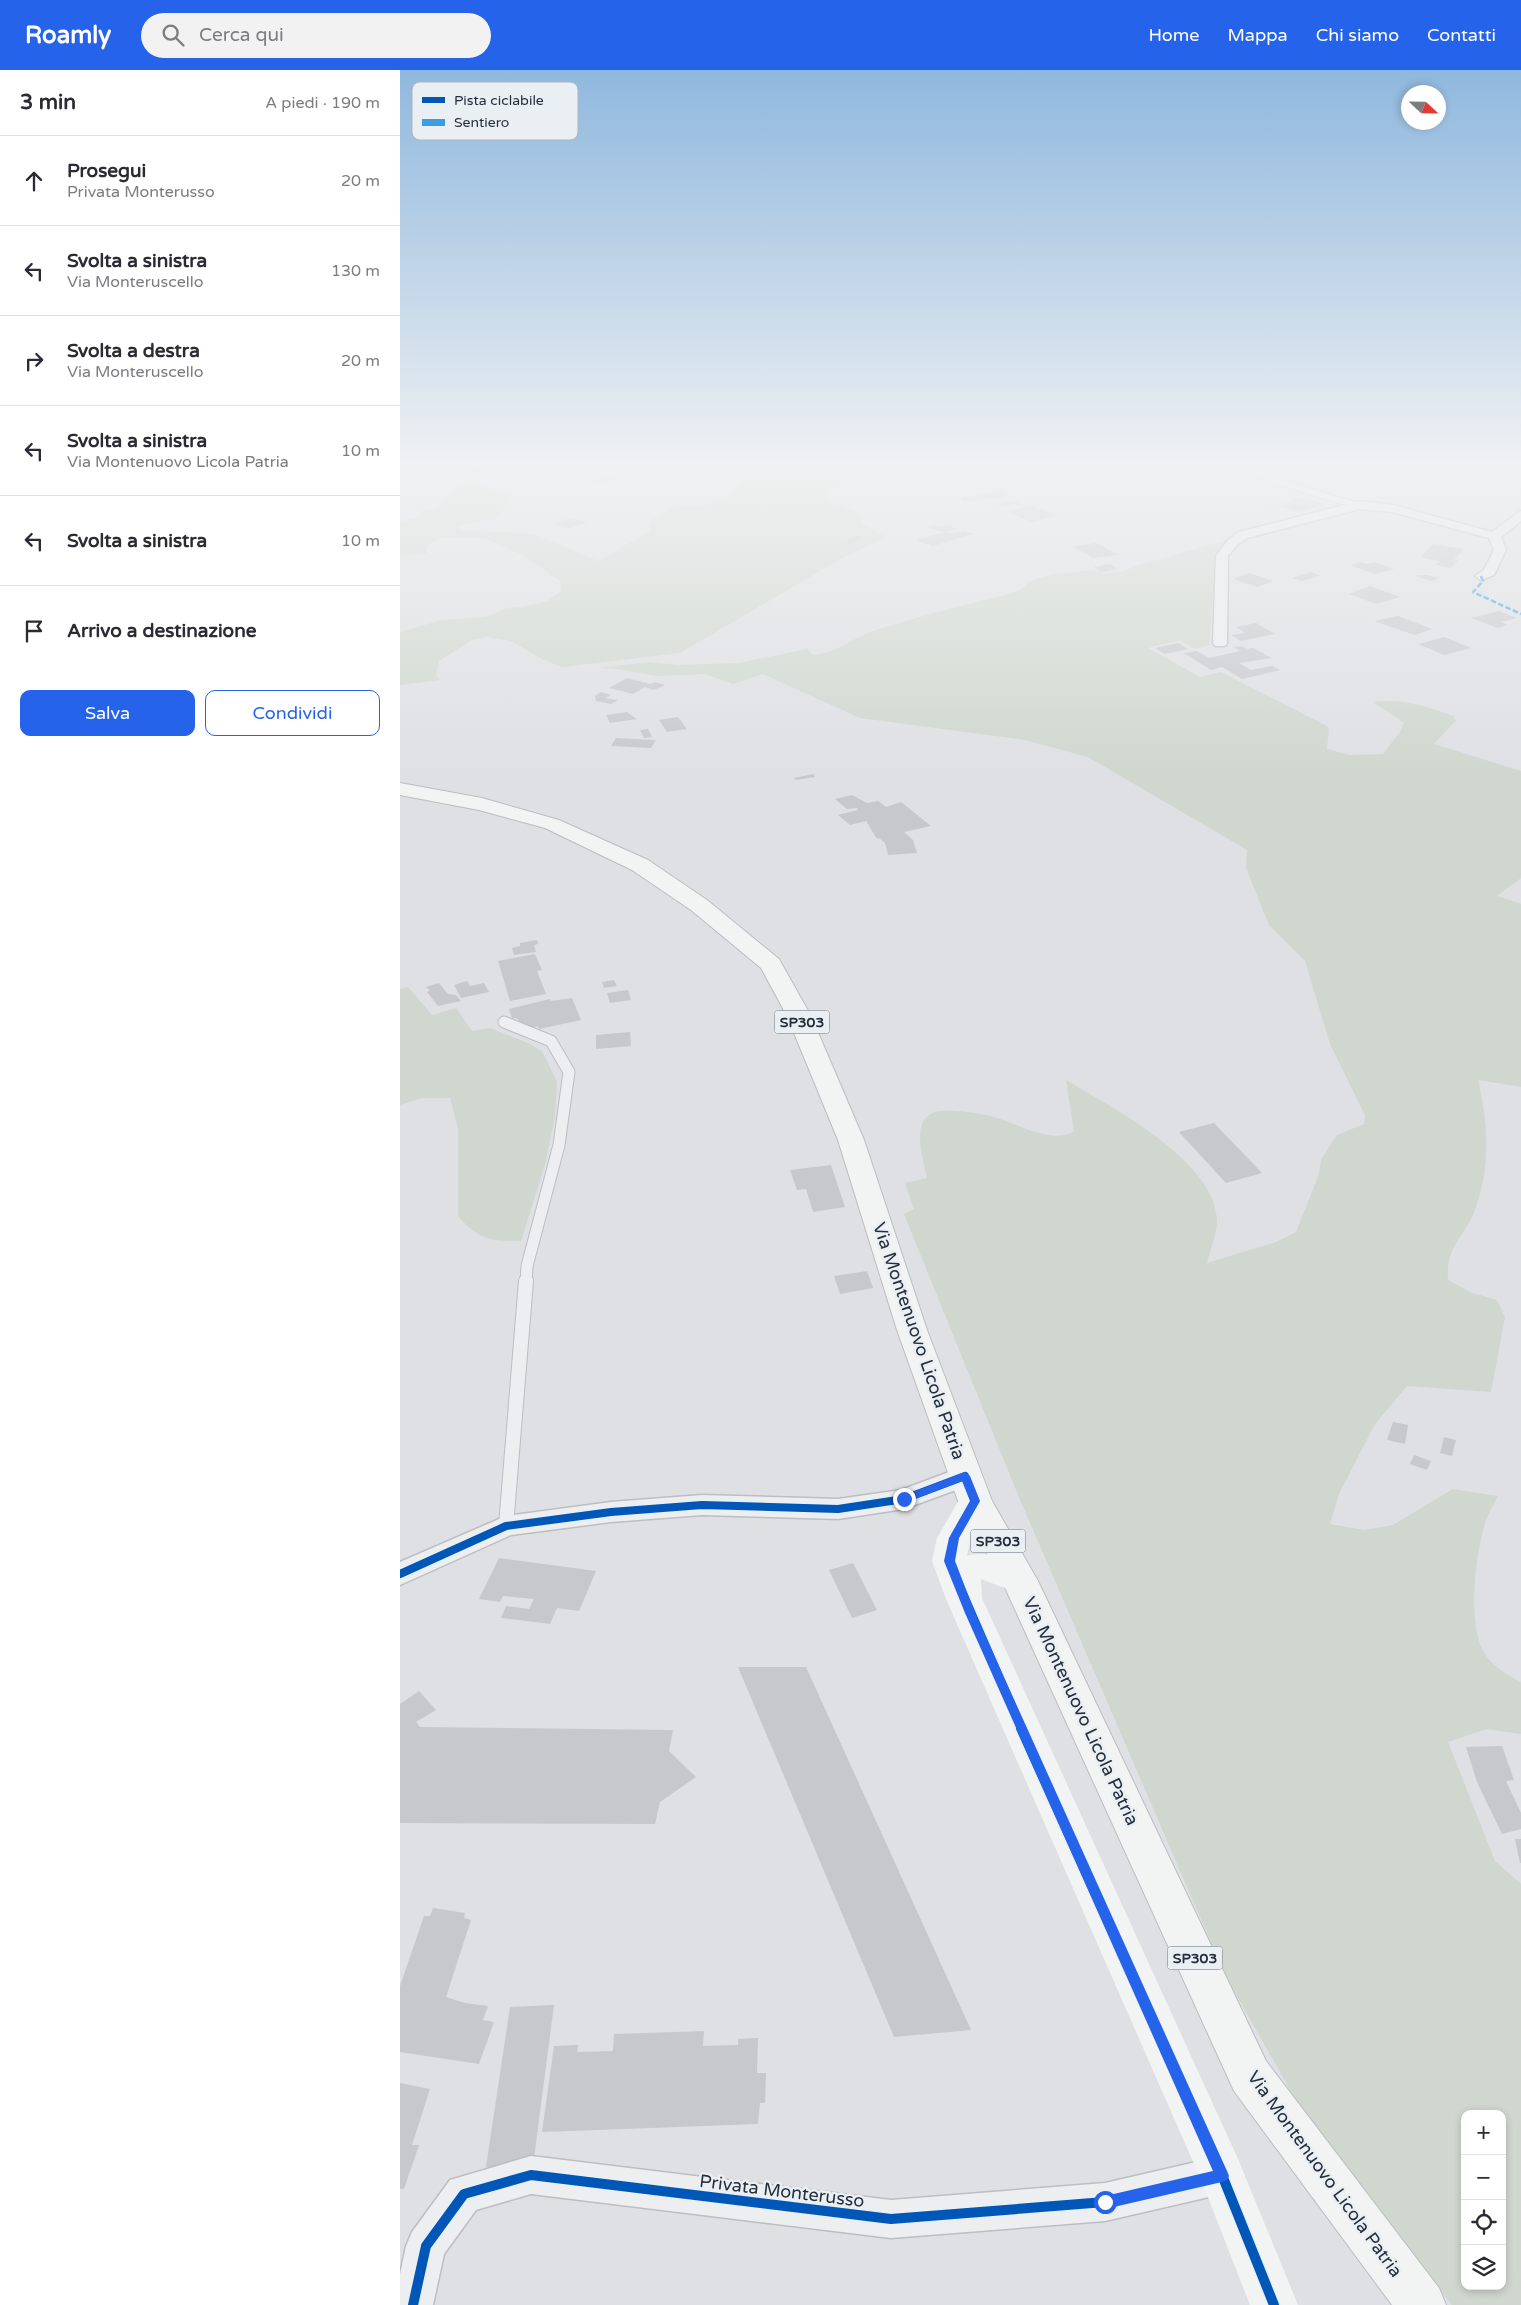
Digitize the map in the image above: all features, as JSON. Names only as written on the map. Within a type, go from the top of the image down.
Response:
[{"type":"main road","name":"Via Montenuovo Licola Patria","points":[[400,789],[482,804],[552,824],[631,861],[699,905],[771,964],[799,1016],[851,1140],[912,1330],[970,1488],[1020,1581],[1250,2076],[1422,2305]]},
{"type":"main road","points":[[970,1488],[954,1538],[950,1561],[964,1599],[1222,2176],[1274,2305]]},
{"type":"main road","points":[[964,1599],[964,1579],[967,1569],[977,1565],[1001,1571],[1020,1581]]},
{"type":"street","points":[[1220,643],[1222,565]]},
{"type":"street","points":[[1481,576],[1489,572],[1492,565]]},
{"type":"street","points":[[400,1574],[506,1526],[611,1512],[702,1505],[838,1508],[970,1488]]},
{"type":"street","name":"Privata Monterusso","points":[[413,2305],[426,2246],[464,2194],[530,2175],[891,2219],[1105,2202],[1222,2176]]},
{"type":"lane","points":[[504,1022],[551,1040],[569,1072],[559,1145],[527,1266],[506,1526]]},
{"type":"shaded area","points":[[538,565],[830,565],[680,653],[562,667],[542,659],[511,641],[487,637],[472,640],[439,661],[436,676],[440,680],[400,685],[400,632],[442,620],[486,617],[507,608],[522,607],[547,601],[561,591],[560,581]]},
{"type":"shaded area","points":[[1137,565],[1216,565],[1209,645],[1195,649],[1180,640],[1148,648],[1200,677],[1221,672],[1327,726],[1329,729],[1327,749],[1349,755],[1383,754],[1400,732],[1404,723],[1373,702],[1404,702],[1443,712],[1453,716],[1456,720],[1434,744],[1521,771],[1521,878],[1497,896],[1521,904],[1521,1087],[1478,1080],[1486,1128],[1484,1175],[1476,1207],[1453,1249],[1448,1268],[1448,1280],[1470,1292],[1497,1300],[1505,1317],[1491,1392],[1407,1386],[1375,1424],[1339,1494],[1330,1524],[1364,1530],[1393,1525],[1453,1489],[1498,1496],[1482,1533],[1476,1568],[1474,1608],[1479,1642],[1485,1654],[1501,1670],[1521,1682],[1521,1734],[1486,1729],[1448,1742],[1495,1861],[1521,1884],[1521,2305],[1452,2305],[1311,2127],[1225,1975],[1018,1495],[904,1214],[914,1209],[905,1183],[927,1178],[920,1141],[920,1130],[923,1121],[930,1114],[940,1111],[977,1113],[1044,1134],[1065,1135],[1074,1131],[1066,1080],[1109,1105],[1159,1139],[1182,1158],[1200,1178],[1213,1200],[1217,1222],[1207,1263],[1276,1242],[1296,1232],[1319,1174],[1321,1160],[1337,1135],[1364,1124],[1365,1115],[1330,1044],[1305,961],[1269,925],[1246,868],[1247,850],[1088,757],[1025,740],[860,718],[763,674],[733,684],[705,674],[658,676],[597,668],[651,662],[678,665],[739,663],[807,649],[813,655],[822,654],[837,649],[873,631],[1012,593],[1021,589],[1030,581],[1054,574],[1093,570],[1103,574],[1125,571]]},
{"type":"shaded area","points":[[408,987],[432,1015],[456,1008],[472,1031],[490,1028],[528,1043],[542,1051],[557,1082],[555,1116],[546,1161],[521,1241],[486,1238],[472,1230],[458,1216],[458,1129],[450,1098],[422,1098],[400,1105],[400,989]]},
{"type":"building","points":[[1112,565],[1118,569],[1102,572],[1094,567]]},
{"type":"building","points":[[1351,565],[1384,565],[1394,569],[1374,574]]},
{"type":"building","points":[[1437,565],[1453,565],[1451,568]]},
{"type":"building","points":[[1311,572],[1320,576],[1302,581],[1292,578]]},
{"type":"building","points":[[1249,573],[1273,581],[1257,587],[1233,579]]},
{"type":"building","points":[[1415,576],[1439,578],[1431,581]]},
{"type":"building","points":[[1370,586],[1400,597],[1376,604],[1349,594]]},
{"type":"building","points":[[1499,611],[1517,618],[1501,622],[1508,625],[1498,628],[1471,618]]},
{"type":"building","points":[[1398,616],[1432,629],[1415,635],[1374,621]]},
{"type":"building","points":[[1256,623],[1275,634],[1241,641],[1231,635],[1245,633],[1236,627]]},
{"type":"building","points":[[1444,637],[1471,648],[1444,655],[1418,644]]},
{"type":"building","points":[[1178,643],[1188,649],[1165,654],[1155,648]]},
{"type":"building","points":[[1242,646],[1248,649],[1253,648],[1272,658],[1239,663],[1251,670],[1272,666],[1280,670],[1242,679],[1222,667],[1211,670],[1184,653],[1197,651],[1209,658],[1240,651],[1234,647]]},
{"type":"building","points":[[627,678],[650,684],[655,682],[665,685],[654,690],[645,687],[633,694],[609,688]]},
{"type":"building","points":[[601,692],[611,695],[605,698],[618,700],[611,704],[596,701],[595,696]]},
{"type":"building","points":[[627,712],[637,719],[610,723],[606,715]]},
{"type":"building","points":[[678,717],[687,729],[667,732],[659,720]]},
{"type":"building","points":[[648,729],[652,737],[644,738],[640,730]]},
{"type":"building","points":[[616,738],[656,740],[651,748],[611,746]]},
{"type":"building","points":[[813,774],[815,777],[795,780],[794,778]]},
{"type":"building","points":[[852,795],[867,803],[878,801],[886,807],[901,802],[931,826],[904,832],[913,840],[917,853],[888,855],[885,843],[879,838],[877,839],[866,821],[850,825],[838,815],[858,810],[857,808],[847,809],[835,799]]},
{"type":"building","points":[[537,940],[538,944],[534,945],[536,952],[514,955],[512,948],[520,946],[520,943]]},
{"type":"building","points":[[535,954],[542,970],[537,971],[546,994],[510,1001],[498,961]]},
{"type":"building","points":[[614,980],[617,986],[604,988],[602,982]]},
{"type":"building","points":[[467,981],[470,986],[484,983],[489,992],[461,998],[454,985]]},
{"type":"building","points":[[439,983],[448,994],[456,995],[461,1001],[438,1006],[427,992],[430,991],[426,987]]},
{"type":"building","points":[[628,990],[631,1000],[610,1003],[607,993]]},
{"type":"building","points":[[572,998],[581,1020],[539,1029],[538,1026],[528,1028],[516,1018],[512,1018],[509,1009],[550,999],[551,1001]]},
{"type":"building","points":[[630,1032],[631,1046],[596,1049],[596,1035]]},
{"type":"building","points":[[1214,1123],[1262,1173],[1226,1183],[1179,1132]]},
{"type":"building","points":[[831,1165],[845,1207],[813,1212],[806,1189],[797,1190],[790,1170]]},
{"type":"building","points":[[867,1271],[873,1288],[840,1294],[834,1276]]},
{"type":"building","points":[[1393,1422],[1408,1425],[1405,1444],[1387,1440]]},
{"type":"building","points":[[1444,1437],[1456,1440],[1452,1456],[1440,1453]]},
{"type":"building","points":[[1414,1455],[1431,1461],[1427,1470],[1410,1464]]},
{"type":"building","points":[[499,1558],[596,1571],[579,1611],[557,1608],[550,1624],[501,1618],[506,1606],[529,1609],[534,1599],[503,1596],[500,1602],[479,1599]]},
{"type":"building","points":[[853,1563],[877,1610],[852,1618],[829,1570]]},
{"type":"building","points":[[738,1667],[806,1667],[971,2030],[894,2037]]},
{"type":"building","points":[[419,1691],[436,1710],[416,1722],[420,1727],[673,1730],[669,1751],[696,1777],[660,1802],[655,1824],[400,1823],[400,1704]]},
{"type":"building","points":[[1502,1746],[1514,1780],[1506,1781],[1521,1813],[1521,1829],[1502,1834],[1477,1782],[1466,1747]]},
{"type":"building","points":[[1515,1839],[1521,1839],[1521,1863],[1520,1863]]},
{"type":"building","points":[[433,1908],[465,1913],[464,1918],[471,1920],[446,1997],[465,2003],[488,2006],[483,2020],[494,2022],[479,2064],[400,2052],[400,1986],[424,1916],[430,1916]]},
{"type":"building","points":[[554,2005],[533,2166],[486,2167],[510,2007]]},
{"type":"building","points":[[704,2031],[703,2046],[738,2045],[738,2039],[758,2038],[757,2073],[766,2073],[765,2103],[760,2103],[758,2124],[542,2132],[554,2046],[578,2045],[577,2052],[613,2051],[614,2034]]},
{"type":"building","points":[[400,2083],[430,2089],[412,2145],[419,2145],[404,2189],[400,2189]]},
{"type":"marked path","points":[[1481,576],[1483,581],[1473,592],[1521,614]]},
{"type":"cycle path","points":[[400,1574],[506,1526],[611,1512],[702,1505],[838,1509],[904,1499],[965,1476]]},
{"type":"cycle path","points":[[975,1501],[954,1538],[949,1561],[970,1613],[1222,2175],[1274,2305]]},
{"type":"cycle path","points":[[413,2305],[426,2246],[464,2194],[531,2175],[891,2219],[1105,2202],[1222,2175]]},
{"type":"route","points":[[904,1499],[965,1476],[975,1501],[954,1538],[950,1561],[970,1613],[1222,2176],[1105,2202]]}]
